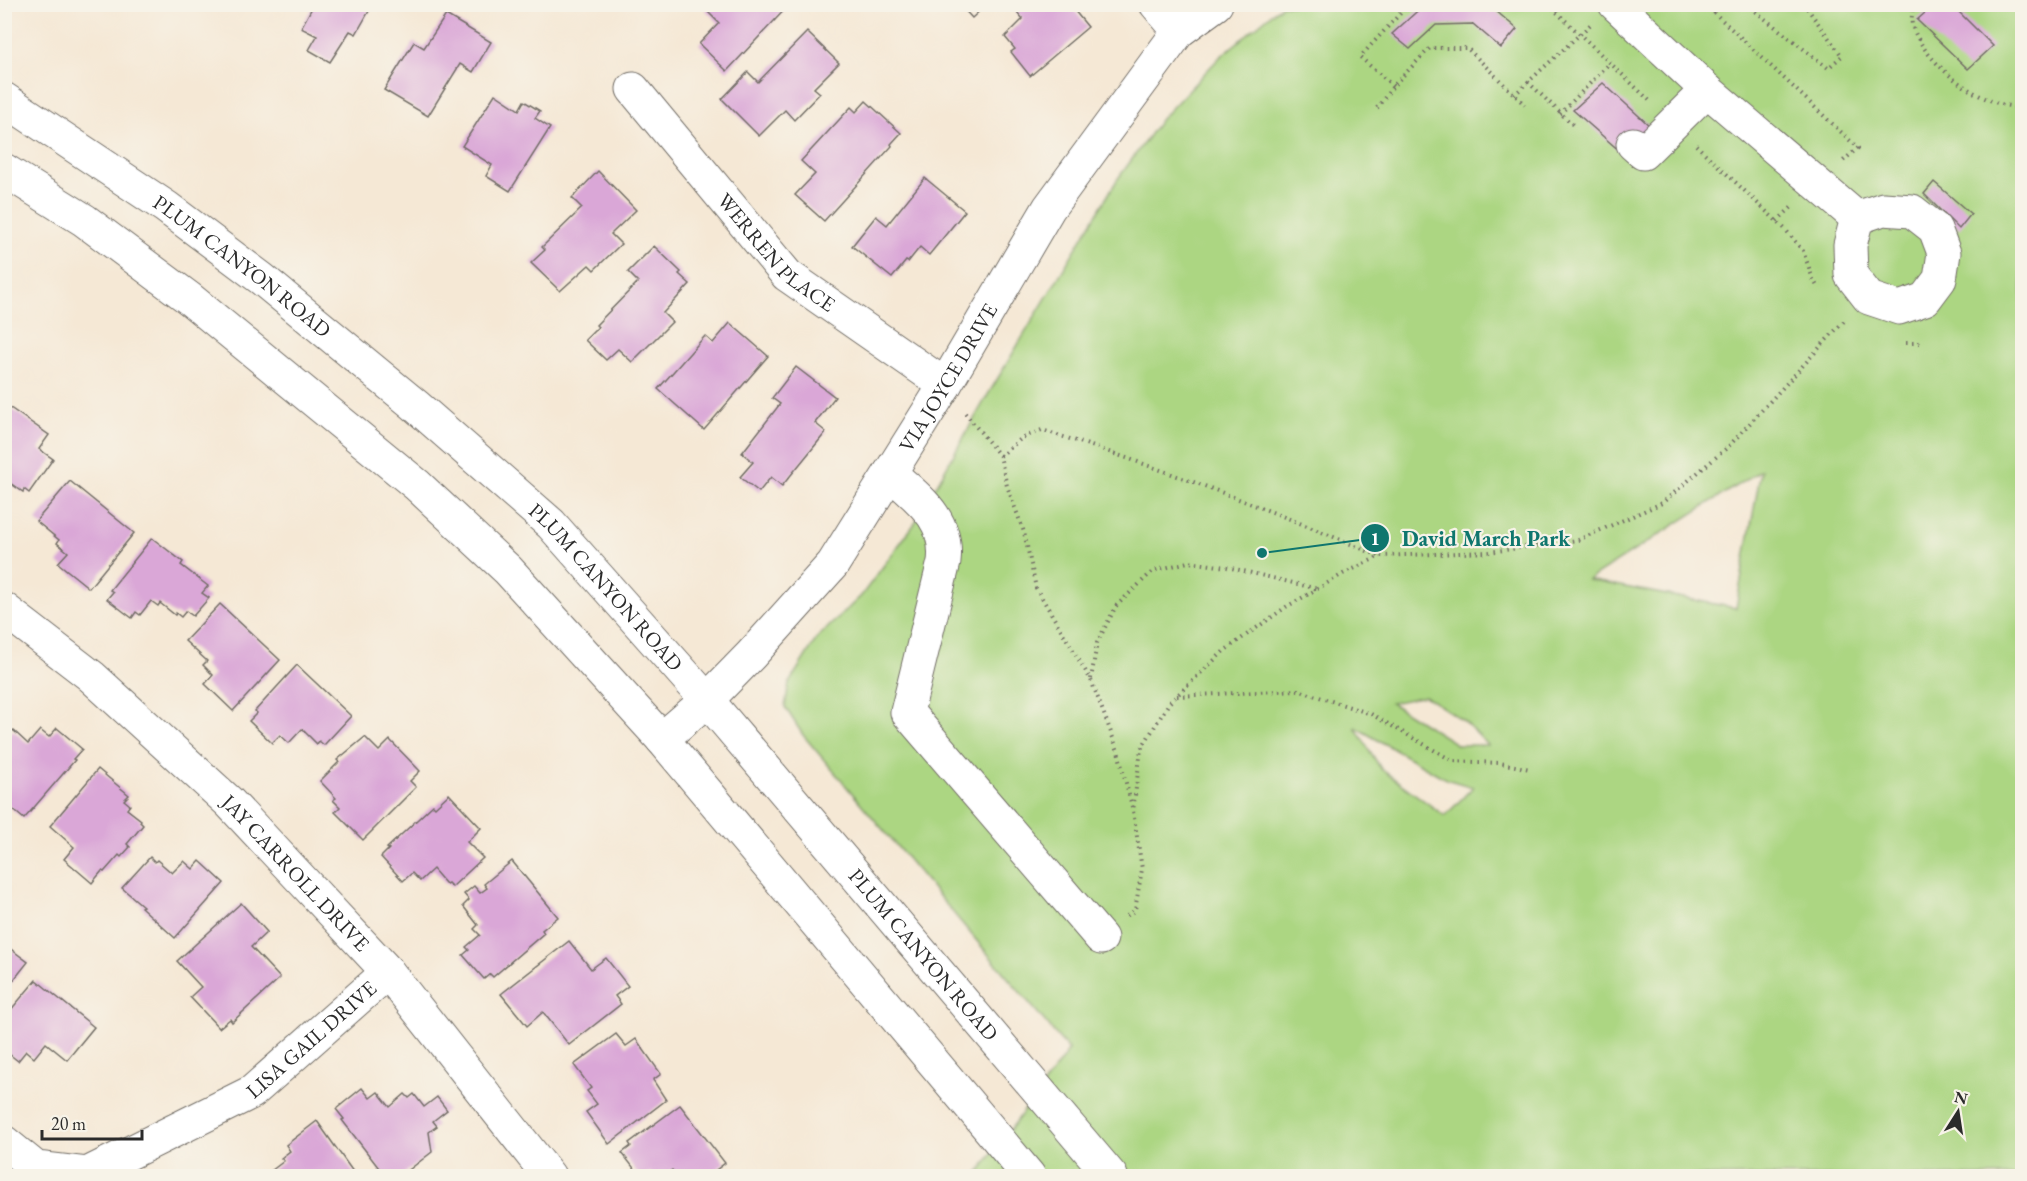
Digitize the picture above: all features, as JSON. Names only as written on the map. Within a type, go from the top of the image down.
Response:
[{"type":"main road","points":[[1156,4],[1179,31]]},
{"type":"main road","name":"VIA JOYCE DRIVE","points":[[662,739],[707,700],[751,655],[833,564],[945,384],[1049,208],[1179,31],[1216,4]]},
{"type":"main road","points":[[1605,12],[1707,90],[1857,218]]},
{"type":"main road","name":"WERREN PLACE","points":[[633,89],[787,275],[945,384]]},
{"type":"main road","points":[[1633,144],[1643,153],[1707,90]]},
{"type":"main road","name":"PLUM CANYON ROAD","points":[[4,99],[166,207],[262,279],[415,405],[551,524],[707,700],[1112,1176]]},
{"type":"main road","points":[[4,170],[84,220],[190,299],[417,486],[508,570],[662,739],[1029,1176]]},
{"type":"main road","points":[[890,473],[925,505],[941,527],[946,546],[907,712],[1101,938]]},
{"type":"main road","name":"JAY CARROLL DRIVE","points":[[4,609],[91,676],[229,802],[388,972],[549,1176]]},
{"type":"main road","name":"LISA GAIL DRIVE","points":[[4,1142],[36,1168],[87,1174],[252,1092],[388,972]]},
{"type":"path","points":[[1393,86],[1360,57],[1409,4]]},
{"type":"path","points":[[1548,4],[1777,221],[1803,251],[1813,279],[1824,296]]},
{"type":"path","points":[[1705,4],[1858,148],[1777,221]]},
{"type":"path","points":[[1746,4],[1828,68],[1842,56],[1804,4]]},
{"type":"path","points":[[1913,4],[1912,26],[1925,51],[1957,82],[1989,100],[2015,108],[2022,107]]},
{"type":"path","points":[[1514,94],[1605,12]]},
{"type":"path","points":[[1377,108],[1393,86],[1430,48],[1467,48],[1525,105]]},
{"type":"path","points":[[1560,114],[1610,63]]},
{"type":"path","points":[[1528,82],[1573,125]]},
{"type":"path","points":[[1836,313],[1852,326]]},
{"type":"path","points":[[1000,456],[1023,438],[1041,430],[1232,497],[1380,556],[1489,552],[1578,540],[1662,504],[1728,447],[1844,321]]},
{"type":"path","points":[[1903,343],[1920,343]]},
{"type":"path","points":[[945,384],[1000,456],[1007,486],[1024,532],[1036,588],[1091,680],[1118,751],[1133,811],[1142,868],[1135,910],[1101,938]]},
{"type":"path","points":[[1133,811],[1141,749],[1169,703],[1224,651],[1286,607],[1380,556]]},
{"type":"path","points":[[1091,680],[1097,643],[1116,606],[1153,571],[1188,562],[1227,567],[1318,589]]},
{"type":"path","points":[[1177,696],[1298,690],[1371,714],[1454,761],[1500,763],[1530,769]]},
{"type":"green space","points":[[1282,5],[2022,5],[2022,1176],[976,1176],[1069,1050],[803,735],[785,707],[789,683],[817,638],[861,596],[913,526],[986,398],[1117,180],[1161,119],[1220,57]],"holes":[[[1761,470],[1736,608],[1588,580]],[[1425,696],[1464,721],[1488,745],[1458,745],[1391,703]],[[1355,727],[1446,779],[1473,787],[1445,816],[1381,769]]]},
{"type":"building","points":[[314,4],[373,4],[356,34],[350,31],[330,62],[309,50],[317,36],[301,28]]},
{"type":"building","points":[[710,4],[790,4],[727,71],[699,44],[719,23],[705,9]]},
{"type":"building","points":[[959,4],[987,4],[972,18]]},
{"type":"building","points":[[1010,4],[1081,4],[1074,10],[1088,27],[1030,76],[1011,52],[1015,49],[1005,37],[1023,19]]},
{"type":"building","points":[[1425,4],[1488,4],[1517,29],[1501,48],[1473,24],[1436,25],[1410,49],[1392,34]]},
{"type":"building","points":[[1935,4],[1951,4],[1993,46],[1968,69],[1917,20]]},
{"type":"building","points":[[446,15],[491,42],[473,72],[460,64],[428,116],[384,90],[414,42],[424,48]]},
{"type":"building","points":[[807,32],[839,63],[814,88],[820,93],[794,120],[785,110],[759,136],[722,99],[748,72],[758,82]]},
{"type":"building","points":[[1603,83],[1651,127],[1622,153],[1573,110]]},
{"type":"building","points":[[495,94],[519,110],[524,101],[540,111],[535,118],[550,128],[510,191],[486,176],[492,165],[462,146]]},
{"type":"building","points":[[866,101],[901,133],[824,221],[795,195],[815,174],[801,161],[851,107],[856,112]]},
{"type":"building","points":[[598,171],[636,210],[611,234],[621,244],[594,270],[589,265],[560,291],[531,263],[545,250],[542,247],[582,208],[572,198]]},
{"type":"building","points":[[925,178],[965,211],[929,255],[920,247],[892,278],[852,246],[876,216],[887,225]]},
{"type":"building","points":[[1934,182],[1971,214],[1959,229],[1924,194]]},
{"type":"building","points":[[654,246],[690,284],[663,313],[672,322],[632,362],[618,349],[606,360],[585,340],[598,327],[596,325],[638,282],[628,272]]},
{"type":"building","points":[[730,323],[768,356],[704,430],[658,389],[705,336],[713,343]]},
{"type":"building","points":[[796,367],[835,397],[815,423],[826,432],[782,486],[771,477],[759,492],[740,477],[753,462],[742,453],[780,404],[772,398]]},
{"type":"building","points":[[6,405],[49,435],[39,449],[53,459],[29,493],[24,489],[23,492],[7,481],[4,484],[4,407]]},
{"type":"building","points":[[70,481],[134,533],[89,588],[58,563],[68,552],[57,543],[59,540],[36,521]]},
{"type":"building","points":[[152,538],[183,562],[181,565],[208,586],[202,593],[209,598],[193,616],[186,611],[181,617],[176,613],[175,615],[160,603],[158,606],[151,601],[140,615],[136,612],[132,618],[107,599],[113,592],[110,590]]},
{"type":"building","points":[[220,604],[280,660],[233,711],[205,684],[213,675],[203,665],[207,661],[185,641]]},
{"type":"building","points":[[297,665],[351,716],[324,745],[319,741],[317,744],[302,729],[289,743],[280,735],[272,743],[249,721],[257,713],[255,711]]},
{"type":"building","points":[[57,728],[82,749],[24,819],[4,802],[4,732],[9,734],[13,730],[28,744],[40,730],[49,737]]},
{"type":"building","points":[[365,737],[379,751],[390,740],[420,771],[410,781],[416,787],[363,840],[335,812],[340,807],[333,800],[336,798],[320,781],[339,762],[337,760]]},
{"type":"building","points":[[98,769],[129,795],[124,800],[130,805],[127,809],[141,820],[143,825],[127,844],[130,847],[121,857],[119,855],[104,872],[102,871],[92,883],[64,859],[74,847],[50,826]]},
{"type":"building","points":[[449,794],[481,828],[467,842],[483,858],[452,887],[446,884],[433,869],[420,881],[412,873],[403,881],[381,857],[389,849],[387,848],[433,805],[435,807]]},
{"type":"building","points":[[150,857],[172,873],[184,861],[193,869],[200,861],[224,883],[175,938],[122,888]]},
{"type":"building","points":[[512,861],[558,917],[542,930],[544,933],[493,977],[490,974],[484,979],[463,955],[469,950],[466,947],[480,935],[474,929],[478,925],[463,906],[469,900],[464,894],[474,886],[480,893],[487,888],[484,884]]},
{"type":"building","points":[[241,903],[267,932],[251,947],[280,978],[232,1022],[230,1019],[219,1028],[190,997],[201,987],[177,961]]},
{"type":"building","points":[[569,941],[591,969],[606,958],[628,986],[615,996],[621,1004],[569,1045],[543,1012],[527,1026],[501,994]]},
{"type":"building","points":[[4,944],[28,962],[4,992]]},
{"type":"building","points":[[36,980],[94,1027],[67,1060],[46,1043],[34,1058],[26,1051],[18,1061],[4,1050],[4,1018]]},
{"type":"building","points":[[616,1034],[626,1046],[636,1039],[661,1074],[653,1080],[666,1100],[609,1144],[586,1112],[597,1104],[587,1091],[591,1088],[574,1065]]},
{"type":"building","points":[[362,1088],[370,1098],[378,1092],[390,1107],[405,1094],[409,1098],[414,1094],[424,1107],[437,1097],[447,1110],[433,1121],[437,1126],[429,1132],[432,1152],[401,1176],[385,1176],[336,1109]]},
{"type":"building","points":[[680,1105],[725,1163],[708,1176],[677,1176],[672,1170],[664,1176],[654,1176],[651,1172],[640,1176],[622,1153],[631,1146],[629,1143]]},
{"type":"building","points":[[317,1121],[356,1176],[269,1176],[267,1174],[284,1161],[281,1158],[290,1151],[286,1145]]},
{"type":"place","name":"David March Park","points":[[1262,553]]}]
